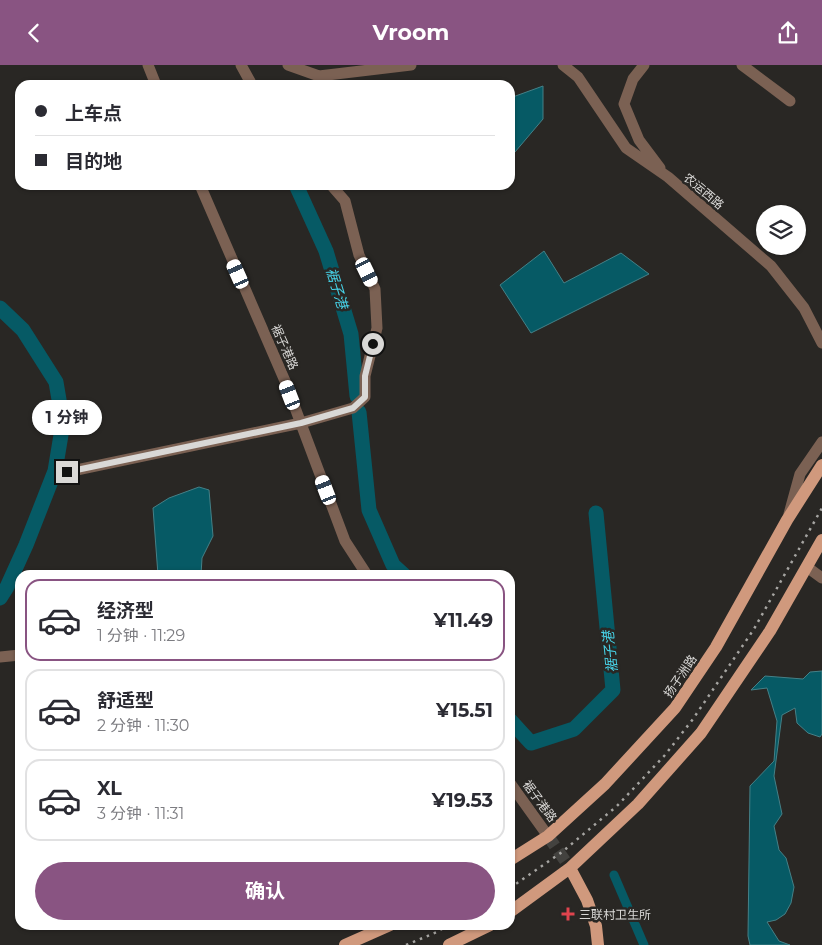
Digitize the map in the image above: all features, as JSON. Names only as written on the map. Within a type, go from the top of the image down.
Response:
[{"type":"main road","name":"扬子洲路","points":[[515,857],[548,836],[605,784],[675,708],[716,647],[787,520],[822,465]]},
{"type":"main road","points":[[515,908],[570,868],[638,803],[701,733],[770,631],[822,541]]},
{"type":"main road","points":[[570,868],[587,900],[596,926],[598,945]]},
{"type":"main road","points":[[344,945],[378,930]]},
{"type":"main road","points":[[449,945],[480,930]]},
{"type":"street","points":[[148,65],[154,80]]},
{"type":"street","points":[[240,65],[249,80]]},
{"type":"street","points":[[288,65],[319,76],[411,65]]},
{"type":"street","name":"农运西路","points":[[563,65],[578,77],[626,148],[668,177],[772,265],[804,308],[822,343]]},
{"type":"street","points":[[644,65],[633,79],[624,104],[639,141],[668,177]]},
{"type":"street","points":[[742,65],[790,101]]},
{"type":"street","name":"裾子港路","points":[[202,190],[285,381],[346,541],[364,570]]},
{"type":"street","points":[[67,472],[301,423],[353,408],[365,397],[365,376],[377,328],[375,289],[359,255],[345,201],[335,190]]},
{"type":"street","points":[[787,520],[800,474],[822,442]]},
{"type":"street","points":[[806,567],[822,578]]},
{"type":"street","points":[[0,657],[15,656]]},
{"type":"street","name":"裾子港路","points":[[515,790],[548,836]]},
{"type":"water","points":[[543,86],[543,119],[515,152],[515,96]]},
{"type":"water","points":[[544,251],[564,283],[621,253],[649,274],[531,333],[500,285]]},
{"type":"water","points":[[199,487],[209,490],[213,536],[202,558],[201,570],[158,570],[153,508],[169,498]]},
{"type":"water","points":[[822,671],[822,734],[820,737],[808,733],[797,723],[795,708],[782,715],[774,776],[782,814],[774,826],[779,850],[786,858],[794,887],[791,903],[785,914],[776,920],[767,922],[779,941],[790,945],[750,945],[748,936],[750,786],[774,761],[777,721],[767,688],[751,690],[765,676],[803,679],[810,672]]},
{"type":"waterway","name":"裾子港","points":[[298,190],[326,251],[351,334],[357,396]]},
{"type":"waterway","points":[[0,308],[23,330],[56,382],[63,423],[55,471],[26,545],[0,598]]},
{"type":"waterway","name":"裾子港","points":[[359,412],[369,510],[393,565],[398,570]]},
{"type":"waterway","name":"裾子港","points":[[515,725],[531,743],[574,729],[613,690],[596,513]]},
{"type":"waterway","points":[[614,875],[644,945]]},
{"type":"tunnel","points":[[548,836],[570,868]]},
{"type":"railway","points":[[515,885],[562,852],[617,806],[665,755],[693,719],[754,629],[822,508]]},
{"type":"railway","points":[[406,945],[440,930]]},
{"type":"place","name":"三联村卫生所","points":[[568,914]]},
{"type":"route","points":[[67,472],[301,423],[353,408],[365,397],[365,376],[373,344]]}]
